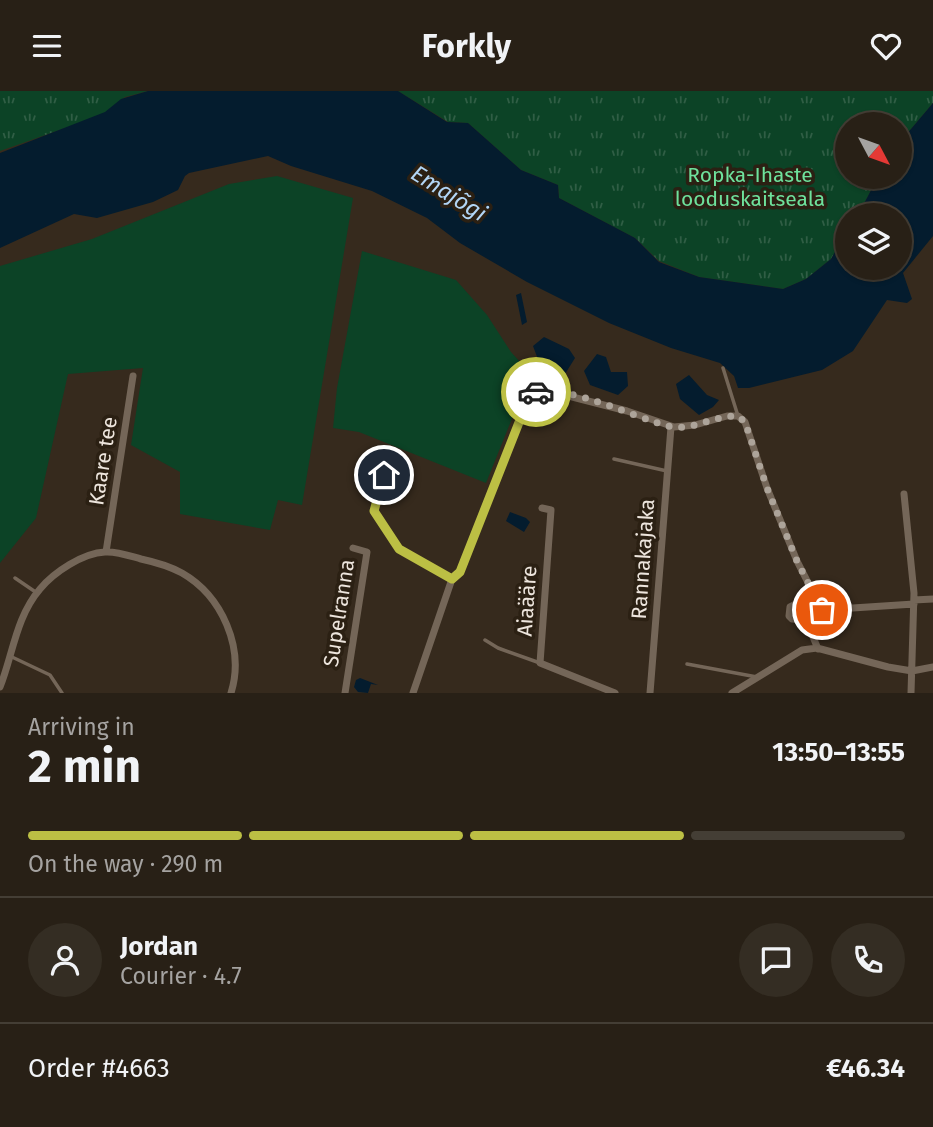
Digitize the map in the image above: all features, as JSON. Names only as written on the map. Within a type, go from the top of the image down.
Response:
[{"type":"street","name":"Kaare tee","points":[[106,552],[133,376]]},
{"type":"street","points":[[413,693],[452,579],[460,572],[529,397],[545,390],[586,399],[671,427],[738,416],[745,422],[767,488],[797,561],[822,610],[933,599]]},
{"type":"street","name":"Rannakajaka","points":[[650,693],[671,427]]},
{"type":"street","points":[[392,450],[374,511],[399,549],[452,579]]},
{"type":"street","points":[[904,494],[914,602],[911,693]]},
{"type":"street","name":"Aiaääre","points":[[542,508],[551,510],[540,663],[615,693]]},
{"type":"street","name":"Supelranna","points":[[345,693],[367,552],[353,548]]},
{"type":"street","points":[[0,687],[18,627],[37,593],[55,574],[82,560],[106,552],[165,565],[189,578],[207,594],[224,616],[233,643],[235,674],[231,693]]},
{"type":"street","points":[[806,620],[818,649]]},
{"type":"street","points":[[732,693],[802,650],[818,649],[912,671],[933,667]]},
{"type":"lane","points":[[723,368],[738,416]]},
{"type":"lane","points":[[614,459],[667,471]]},
{"type":"lane","points":[[15,578],[37,593]]},
{"type":"lane","points":[[485,640],[498,648],[540,663]]},
{"type":"lane","points":[[12,651],[50,675],[62,693]]},
{"type":"lane","points":[[687,664],[757,677]]},
{"type":"green space","points":[[0,91],[148,91],[125,97],[102,115],[0,151]]},
{"type":"green space","name":"Ropka-Ihaste looduskaitseala","points":[[398,91],[933,91],[933,103],[912,128],[912,112],[835,112],[835,189],[872,189],[864,203],[835,203],[835,252],[831,259],[806,279],[783,289],[699,277],[659,261],[635,238],[559,198],[558,185],[521,170],[468,123],[448,122]]},
{"type":"green space","points":[[277,176],[353,198],[302,505],[278,500],[270,530],[180,514],[180,472],[131,445],[143,368],[68,374],[36,518],[0,563],[0,266],[92,239],[229,184]]},
{"type":"green space","points":[[362,251],[456,280],[487,315],[511,352],[533,376],[528,379],[486,483],[359,432],[333,428],[337,388]]},
{"type":"water","name":"Emajõgi","points":[[148,91],[398,91],[447,122],[468,123],[521,170],[558,185],[559,198],[635,238],[659,262],[699,277],[783,289],[806,279],[831,259],[835,252],[835,280],[905,280],[912,299],[907,303],[887,300],[853,351],[822,370],[749,388],[738,388],[734,376],[720,363],[671,348],[609,323],[527,282],[460,243],[427,218],[372,191],[291,166],[268,156],[189,173],[178,190],[153,202],[97,218],[74,214],[0,248],[0,153],[105,112],[121,99]]},
{"type":"water","points":[[933,103],[933,236],[912,262],[912,203],[864,203],[872,189],[912,189],[912,128]]},
{"type":"water","points":[[521,293],[527,322],[522,325],[516,295]]},
{"type":"water","points":[[544,337],[569,349],[575,358],[565,374],[539,362],[533,346]]},
{"type":"water","points":[[597,354],[606,357],[611,372],[627,372],[628,386],[618,395],[590,385],[584,371]]},
{"type":"water","points":[[689,375],[707,395],[719,400],[699,415],[680,399],[676,384]]},
{"type":"water","points":[[510,512],[530,522],[524,532],[506,521]]},
{"type":"water","points":[[360,678],[378,685],[371,684],[368,693],[358,692],[354,687],[356,680]]},
{"type":"way so far","points":[[536,392],[545,390],[586,399],[674,427],[738,416],[745,422],[767,488],[797,561],[822,610]]},
{"type":"route","points":[[384,475],[374,511],[379,521],[399,549],[452,579],[460,572],[529,397],[536,392]]}]
